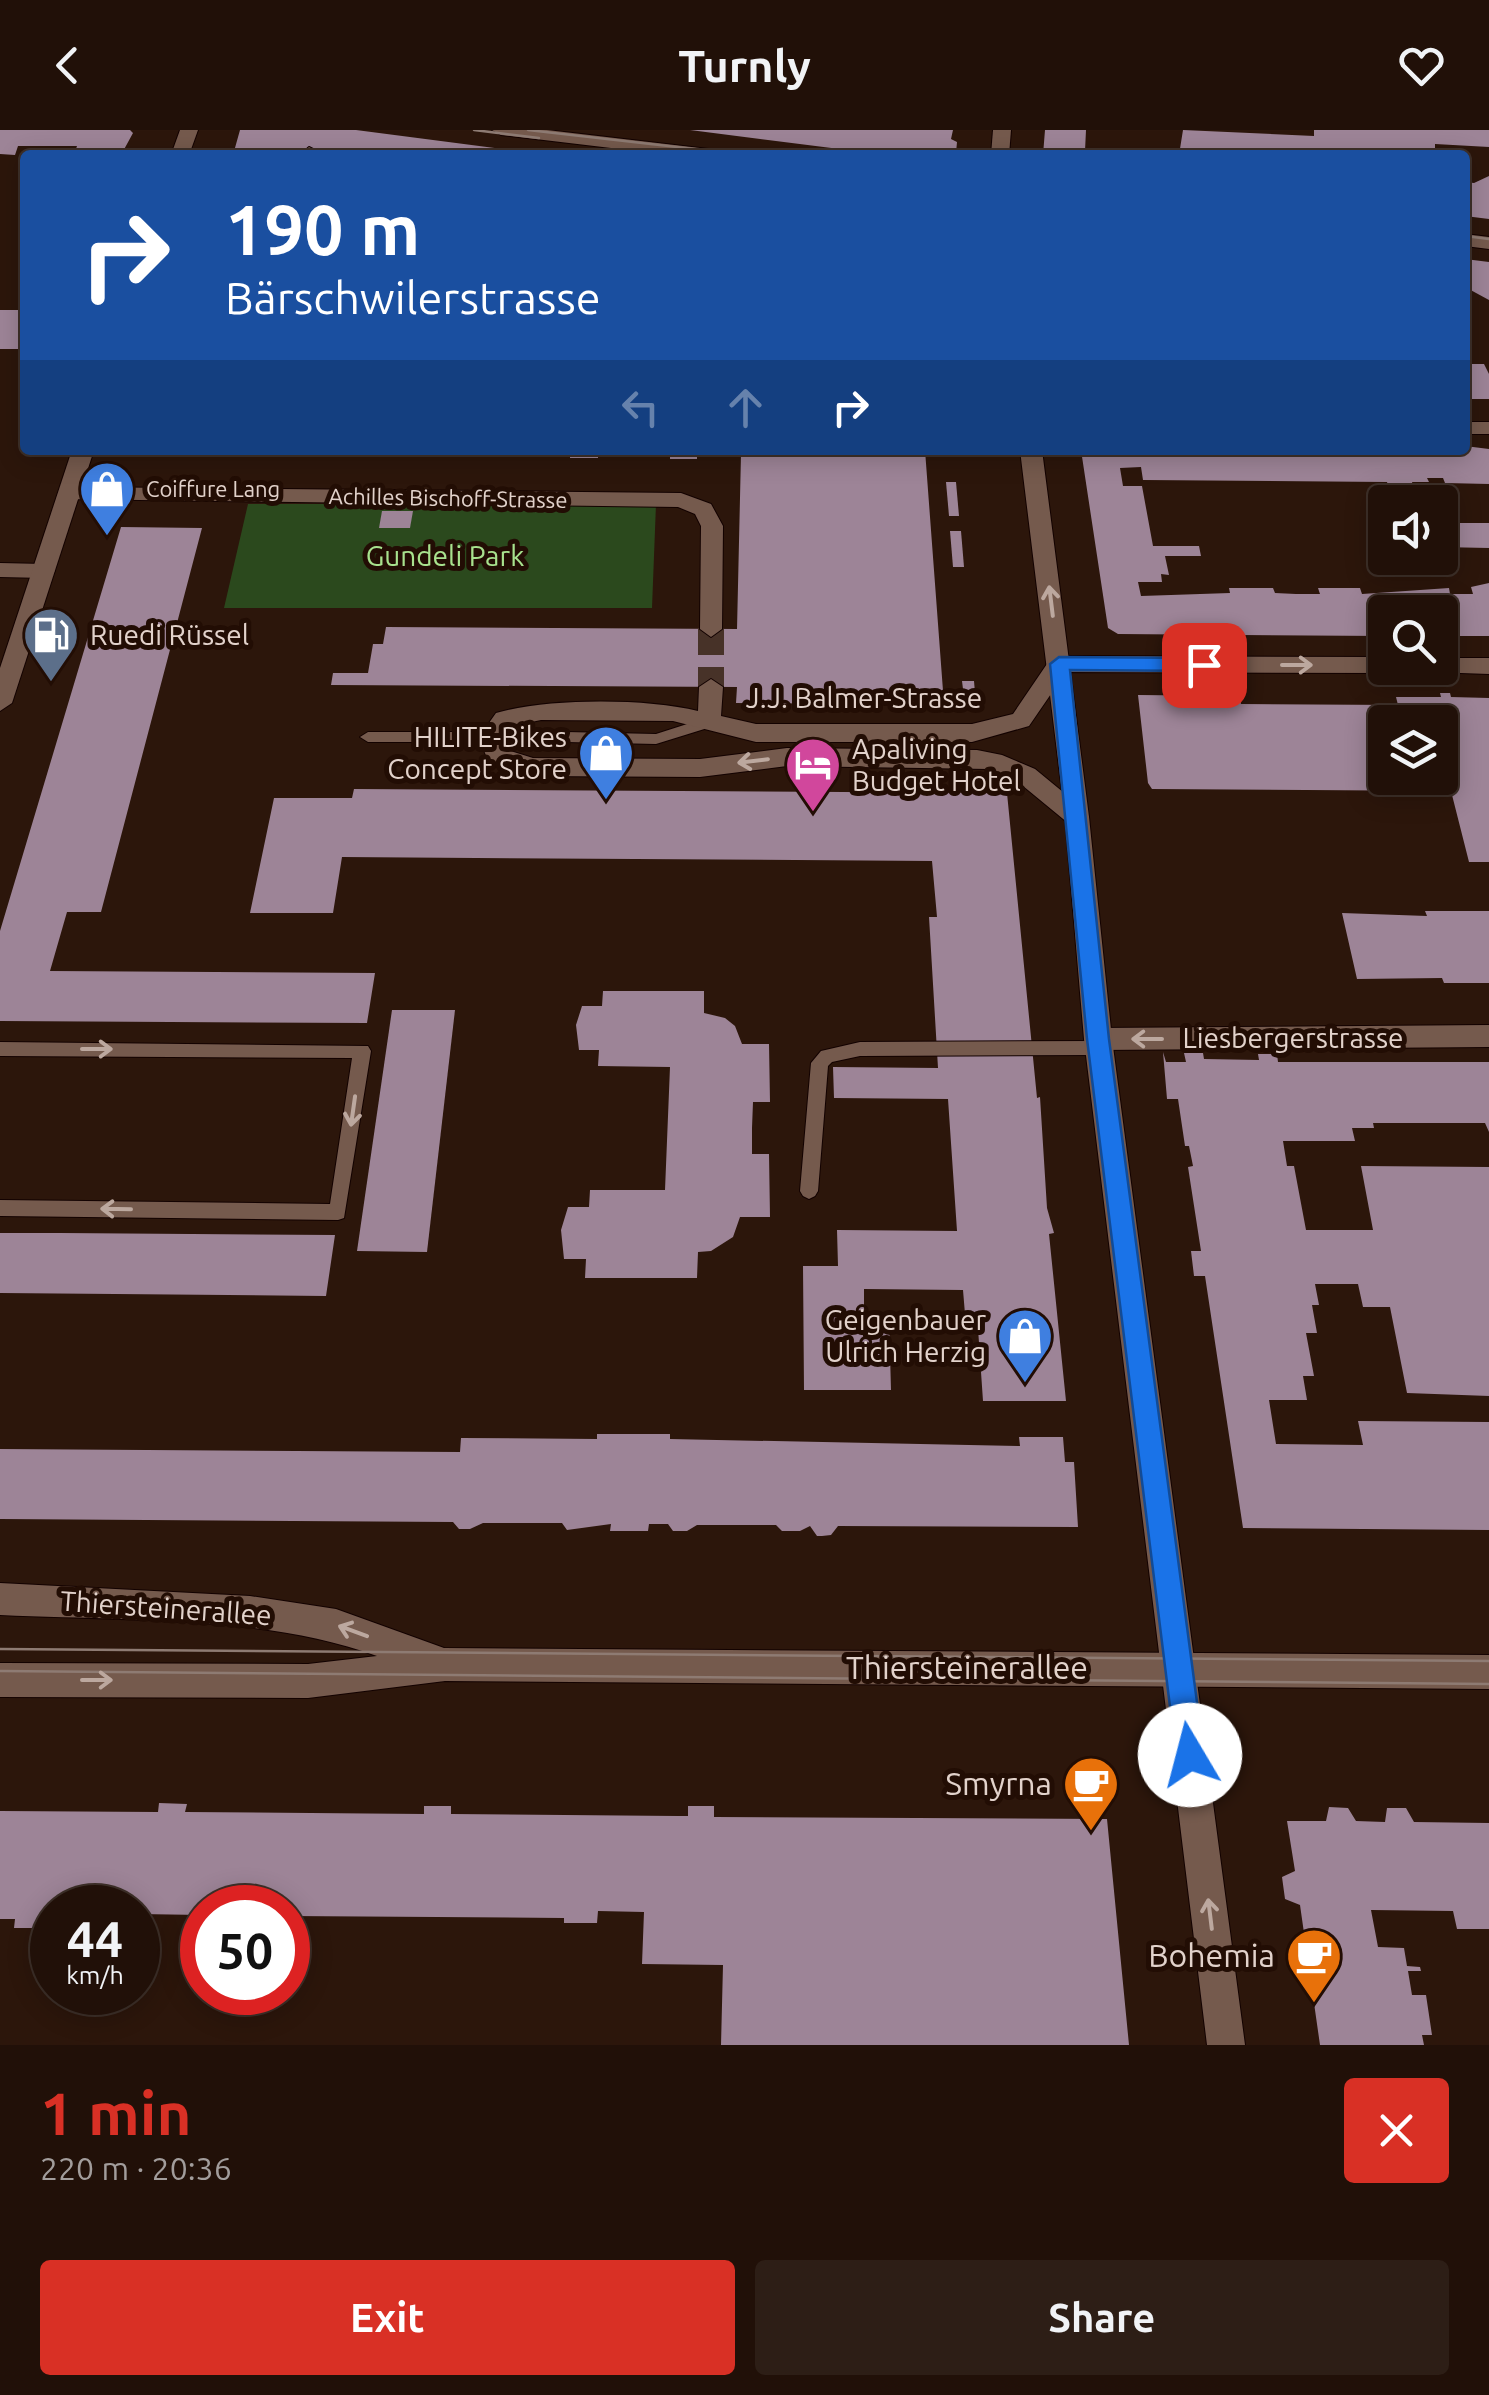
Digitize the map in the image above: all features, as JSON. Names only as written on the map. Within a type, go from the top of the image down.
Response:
[{"type":"street","points":[[501,130],[674,150]]},
{"type":"street","points":[[0,703],[81,455]]},
{"type":"street","points":[[1032,455],[1077,817],[1098,1044],[1226,2045]]},
{"type":"street","name":"Achilles Bischoff-Strasse","points":[[69,494],[681,500],[703,509],[712,526],[712,629]]},
{"type":"street","points":[[0,570],[44,570]]},
{"type":"street","points":[[1059,664],[1368,666]]},
{"type":"street","name":"J.J. Balmer-Strasse","points":[[491,737],[504,719],[542,712],[673,713],[756,733],[987,732],[1021,720],[1059,664]]},
{"type":"street","points":[[1458,666],[1489,666]]},
{"type":"street","points":[[710,722],[712,687]]},
{"type":"street","points":[[491,737],[497,755],[512,764],[533,767],[700,768],[787,757],[993,761],[1026,775],[1077,817]]},
{"type":"street","name":"Liesbergerstrasse","points":[[1098,1044],[1489,1036]]},
{"type":"street","name":"Thiersteinerallee","points":[[0,1599],[181,1606],[302,1620],[336,1625],[445,1664]]},
{"type":"street","name":"Thiersteinerallee","points":[[0,1680],[308,1681],[445,1664],[1489,1672]]},
{"type":"lane","points":[[566,738],[656,739],[710,722]]},
{"type":"lane","points":[[368,736],[491,737]]},
{"type":"lane","points":[[809,1190],[820,1063],[828,1056],[860,1050],[1098,1044]]},
{"type":"lane","points":[[0,1049],[362,1051],[338,1212],[0,1208]]},
{"type":"green space","name":"Gundeli Park","points":[[248,504],[656,504],[652,608],[224,608]]},
{"type":"building","points":[[0,130],[133,133],[124,150],[18,146],[15,155],[0,154]]},
{"type":"building","points":[[240,130],[356,130],[510,150],[255,150],[234,150]]},
{"type":"building","points":[[690,130],[953,130],[951,139],[957,142],[956,150],[848,150]]},
{"type":"building","points":[[1045,130],[1086,130],[1085,150],[1043,150]]},
{"type":"building","points":[[1183,130],[1314,136],[1314,130],[1489,130],[1489,147],[1435,144],[1435,150],[1180,150]]},
{"type":"building","points":[[1489,176],[1489,219],[1470,217],[1470,183]]},
{"type":"building","points":[[1470,260],[1489,262],[1489,300],[1470,290]]},
{"type":"building","points":[[0,310],[20,310],[20,349],[0,349]]},
{"type":"building","points":[[1470,364],[1484,364],[1489,374],[1489,399],[1470,399]]},
{"type":"building","points":[[1470,447],[1489,449],[1489,484],[1445,483],[1443,478],[1427,478],[1429,482],[1412,482],[1413,485],[1143,480],[1141,467],[1120,468],[1123,486],[1142,486],[1153,546],[1199,546],[1201,556],[1165,556],[1169,575],[1161,574],[1162,582],[1138,582],[1141,596],[1230,593],[1229,588],[1320,594],[1318,588],[1360,588],[1362,594],[1449,588],[1450,594],[1473,594],[1471,587],[1489,583],[1489,636],[1458,636],[1458,595],[1368,595],[1368,636],[1118,634],[1108,628],[1082,455],[1470,455]]},
{"type":"building","points":[[570,455],[598,455],[598,458]]},
{"type":"building","points":[[670,455],[697,455],[697,459],[670,459]]},
{"type":"building","points":[[741,455],[925,455],[944,704],[736,703],[737,687],[331,685],[333,673],[368,673],[373,644],[383,644],[386,627],[737,629]]},
{"type":"building","points":[[946,482],[956,482],[959,516],[949,516]]},
{"type":"building","points":[[382,511],[413,511],[410,528],[379,528]]},
{"type":"building","points":[[1458,523],[1489,523],[1489,548],[1458,547]]},
{"type":"building","points":[[121,527],[202,528],[101,912],[67,912],[50,971],[375,973],[367,1023],[0,1021],[0,931]]},
{"type":"building","points":[[950,531],[961,531],[964,567],[953,567]]},
{"type":"building","points":[[962,681],[974,681],[976,705],[965,705]]},
{"type":"building","points":[[1440,693],[1450,693],[1451,697],[1489,698],[1489,862],[1469,862],[1452,795],[1458,795],[1458,705],[1398,705],[1396,697],[1441,697]]},
{"type":"building","points":[[1138,695],[1239,696],[1241,704],[1398,705],[1368,705],[1368,790],[1152,789],[1148,783]]},
{"type":"building","points":[[354,789],[1007,793],[1037,1098],[1040,1097],[1047,1208],[1054,1233],[1049,1234],[1066,1401],[983,1401],[977,1314],[965,1314],[963,1290],[864,1289],[864,1318],[889,1318],[891,1390],[804,1390],[803,1266],[838,1266],[837,1230],[957,1231],[948,1099],[834,1098],[833,1067],[938,1068],[929,917],[937,917],[932,861],[342,857],[333,913],[250,913],[274,798],[352,798]]},
{"type":"building","points":[[1425,911],[1489,911],[1489,983],[1444,983],[1442,978],[1357,979],[1342,913],[1427,916]]},
{"type":"building","points":[[603,991],[704,991],[704,1013],[725,1018],[735,1026],[742,1044],[769,1044],[770,1102],[753,1102],[752,1154],[769,1154],[770,1217],[740,1217],[733,1237],[711,1251],[698,1252],[697,1278],[585,1278],[586,1259],[564,1259],[561,1230],[568,1207],[589,1207],[590,1190],[665,1190],[670,1067],[598,1066],[599,1050],[579,1050],[576,1025],[582,1006],[602,1006]]},
{"type":"building","points":[[392,1010],[455,1010],[427,1252],[357,1251]]},
{"type":"building","points":[[1163,1052],[1166,1062],[1186,1062],[1184,1053],[1203,1053],[1204,1059],[1259,1060],[1258,1054],[1277,1054],[1278,1062],[1489,1062],[1489,1132],[1485,1123],[1373,1123],[1374,1128],[1352,1128],[1355,1141],[1283,1141],[1287,1166],[1294,1166],[1306,1230],[1373,1230],[1361,1166],[1489,1167],[1489,1396],[1407,1393],[1390,1307],[1363,1307],[1358,1284],[1315,1284],[1319,1305],[1312,1305],[1317,1333],[1306,1333],[1314,1376],[1303,1376],[1307,1400],[1269,1400],[1276,1444],[1363,1445],[1358,1421],[1489,1422],[1489,1530],[1243,1528],[1205,1276],[1194,1276],[1191,1251],[1201,1251],[1188,1167],[1193,1166],[1189,1146],[1185,1146],[1178,1099],[1167,1099]]},
{"type":"building","points":[[0,1233],[335,1235],[326,1296],[0,1293]]},
{"type":"building","points":[[597,1434],[1020,1446],[1019,1437],[1063,1437],[1065,1462],[1074,1462],[1078,1527],[838,1526],[831,1535],[817,1536],[810,1526],[800,1531],[782,1531],[776,1525],[697,1525],[687,1531],[673,1531],[668,1524],[649,1524],[648,1531],[610,1531],[611,1524],[567,1530],[562,1523],[483,1523],[459,1529],[453,1522],[0,1519],[0,1449],[460,1452],[461,1438],[597,1439]]},
{"type":"building","points":[[159,1803],[187,1804],[185,1812],[424,1814],[424,1806],[451,1806],[451,1814],[688,1816],[688,1806],[714,1806],[714,1817],[1107,1819],[1129,2045],[721,2045],[723,1965],[642,1964],[644,1912],[598,1911],[597,1923],[564,1923],[564,1918],[310,1916],[310,1885],[180,1885],[180,1915],[160,1914],[160,1885],[30,1885],[30,1928],[14,1928],[15,1919],[0,1919],[0,1811],[158,1812]]},
{"type":"building","points":[[1329,1807],[1348,1808],[1356,1821],[1385,1822],[1387,1808],[1406,1808],[1414,1822],[1489,1823],[1489,1929],[1457,1929],[1453,1911],[1371,1910],[1378,1947],[1404,1948],[1407,1966],[1420,1967],[1421,1971],[1408,1971],[1412,1995],[1426,1995],[1432,2035],[1422,2035],[1424,2045],[1320,2045],[1300,1905],[1285,1899],[1282,1877],[1295,1871],[1287,1821],[1326,1821]]},
{"type":"tunnel","points":[[711,629],[711,687]]},
{"type":"tram line","points":[[474,130],[539,138]]},
{"type":"tram line","points":[[528,130],[703,150]]},
{"type":"tram line","points":[[1470,237],[1489,239]]},
{"type":"tram line","points":[[0,1649],[1489,1661]]},
{"type":"tram line","points":[[0,1671],[1489,1684]]},
{"type":"place","name":"Coiffure Lang","points":[[107,538]]},
{"type":"place","name":"Ruedi Rüssel","points":[[51,684]]},
{"type":"place","name":"HILITE-Bikes Concept Store","points":[[606,802]]},
{"type":"place","name":"Apaliving Budget Hotel","points":[[813,814]]},
{"type":"place","name":"Geigenbauer Ulrich Herzig","points":[[1025,1385]]},
{"type":"place","name":"Smyrna","points":[[1091,1833]]},
{"type":"place","name":"Bohemia","points":[[1314,2005]]},
{"type":"route","points":[[1190,1755],[1098,1039],[1059,664],[1204,665]]}]
